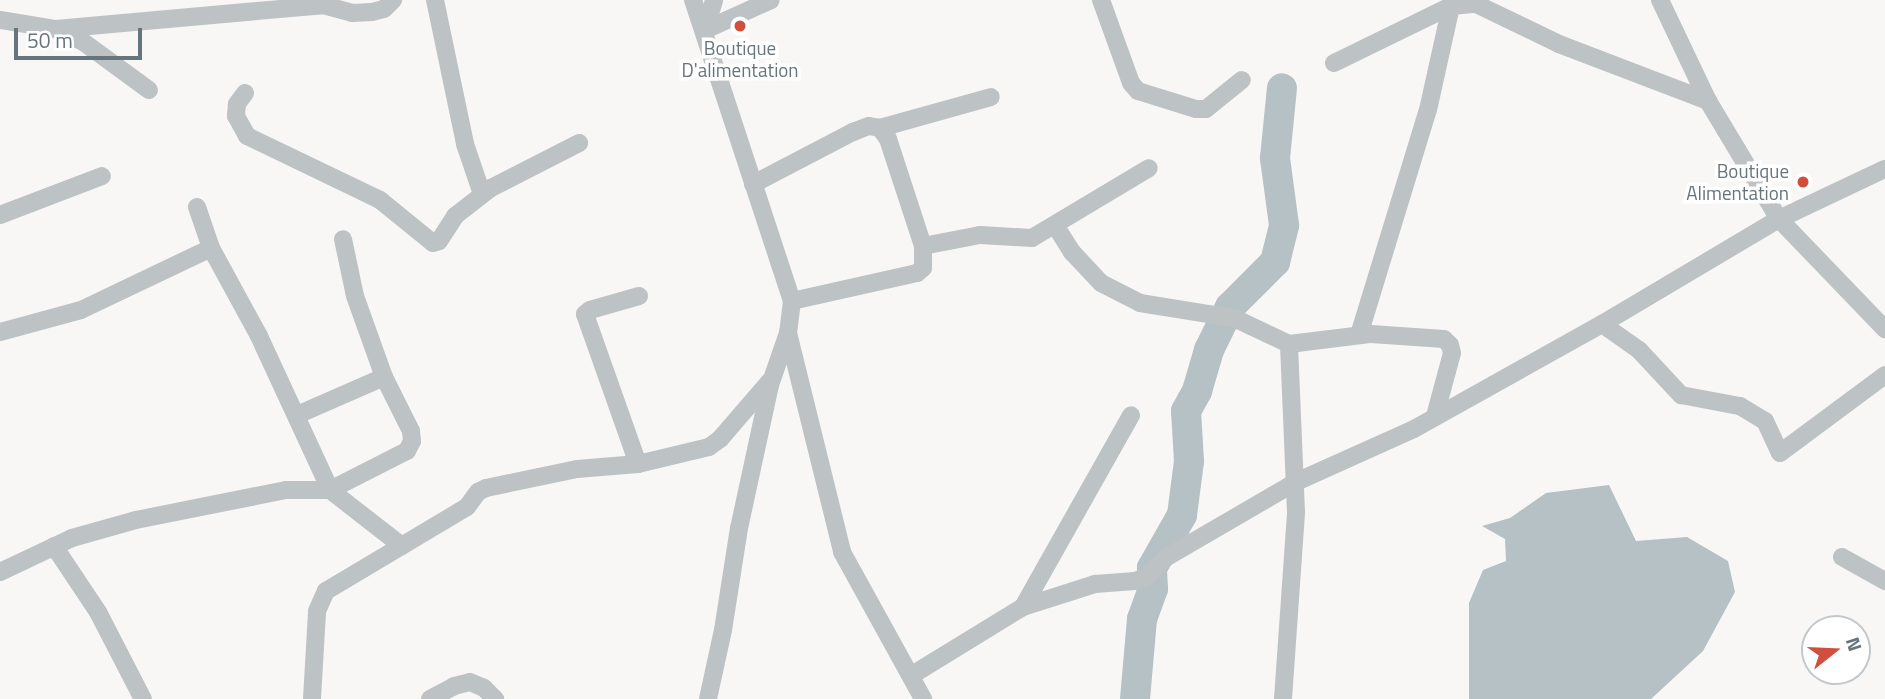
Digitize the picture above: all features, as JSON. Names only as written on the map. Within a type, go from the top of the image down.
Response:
[{"type":"street","points":[[0,20],[56,29],[323,5],[352,13],[372,12],[384,9],[393,0]]},
{"type":"street","points":[[435,0],[465,144],[482,194]]},
{"type":"street","points":[[693,0],[792,301],[788,333],[774,376],[737,537],[723,630],[708,699]]},
{"type":"street","points":[[705,30],[714,0]]},
{"type":"street","points":[[705,30],[771,0]]},
{"type":"street","points":[[1101,0],[1132,83],[1138,91],[1196,109],[1206,109],[1242,80]]},
{"type":"street","points":[[1660,0],[1708,102],[1779,219],[1885,329]]},
{"type":"street","points":[[1334,62],[1451,6],[1476,4],[1559,44],[1708,102]]},
{"type":"street","points":[[1360,335],[1428,110],[1451,6]]},
{"type":"street","points":[[56,29],[82,41],[149,90]]},
{"type":"street","points":[[245,93],[237,104],[236,116],[247,136],[343,185],[380,200],[433,243],[439,241],[455,216],[482,194],[500,182],[579,143]]},
{"type":"street","points":[[753,184],[869,126],[880,128],[991,97]]},
{"type":"street","points":[[792,301],[917,273],[923,268],[923,246],[888,139],[880,128]]},
{"type":"street","points":[[923,246],[979,235],[1032,237],[1149,169]]},
{"type":"street","points":[[912,675],[1023,607],[1095,584],[1146,577],[1167,557],[1296,482],[1435,416],[1602,324],[1779,219],[1885,169]]},
{"type":"street","points":[[0,215],[102,176]]},
{"type":"street","points":[[197,207],[211,248],[297,415],[330,490],[402,546]]},
{"type":"street","points":[[1055,225],[1072,252],[1101,283],[1128,299],[1234,318],[1289,344],[1360,335],[1444,339],[1450,345],[1450,362],[1435,416]]},
{"type":"street","points":[[0,572],[54,546],[149,517],[286,490],[330,490],[407,451],[412,442],[411,431],[384,377],[352,289],[343,239]]},
{"type":"street","points":[[0,331],[81,310],[211,248]]},
{"type":"street","points":[[638,464],[585,314],[590,310],[639,296]]},
{"type":"street","points":[[1602,324],[1639,350],[1681,395],[1740,406],[1765,421],[1780,453],[1885,376]]},
{"type":"street","points":[[788,333],[842,552],[923,699]]},
{"type":"street","points":[[1283,699],[1296,482],[1289,344]]},
{"type":"street","points":[[312,699],[317,611],[326,592],[467,507],[478,492],[486,488],[577,469],[638,464],[695,451],[720,439],[774,376]]},
{"type":"street","points":[[297,415],[384,377]]},
{"type":"street","points":[[1023,607],[1131,415]]},
{"type":"street","points":[[54,546],[98,612],[143,699]]},
{"type":"street","points":[[1842,557],[1885,581]]},
{"type":"street","points":[[429,699],[454,686],[470,682],[484,688],[495,699]]},
{"type":"shaded area","points":[[1609,485],[1636,541],[1687,537],[1728,561],[1735,592],[1703,651],[1651,699],[1469,699],[1469,603],[1483,570],[1506,561],[1505,539],[1482,526],[1510,518],[1546,493]]},
{"type":"waterway","points":[[1135,699],[1142,619],[1153,589],[1152,568],[1182,515],[1189,461],[1186,411],[1197,391],[1209,350],[1230,307],[1275,262],[1284,225],[1275,158],[1282,88]]},
{"type":"place","name":"Boutique D'alimentation","points":[[740,26]]},
{"type":"place","name":"Boutique Alimentation","points":[[1803,182]]}]
